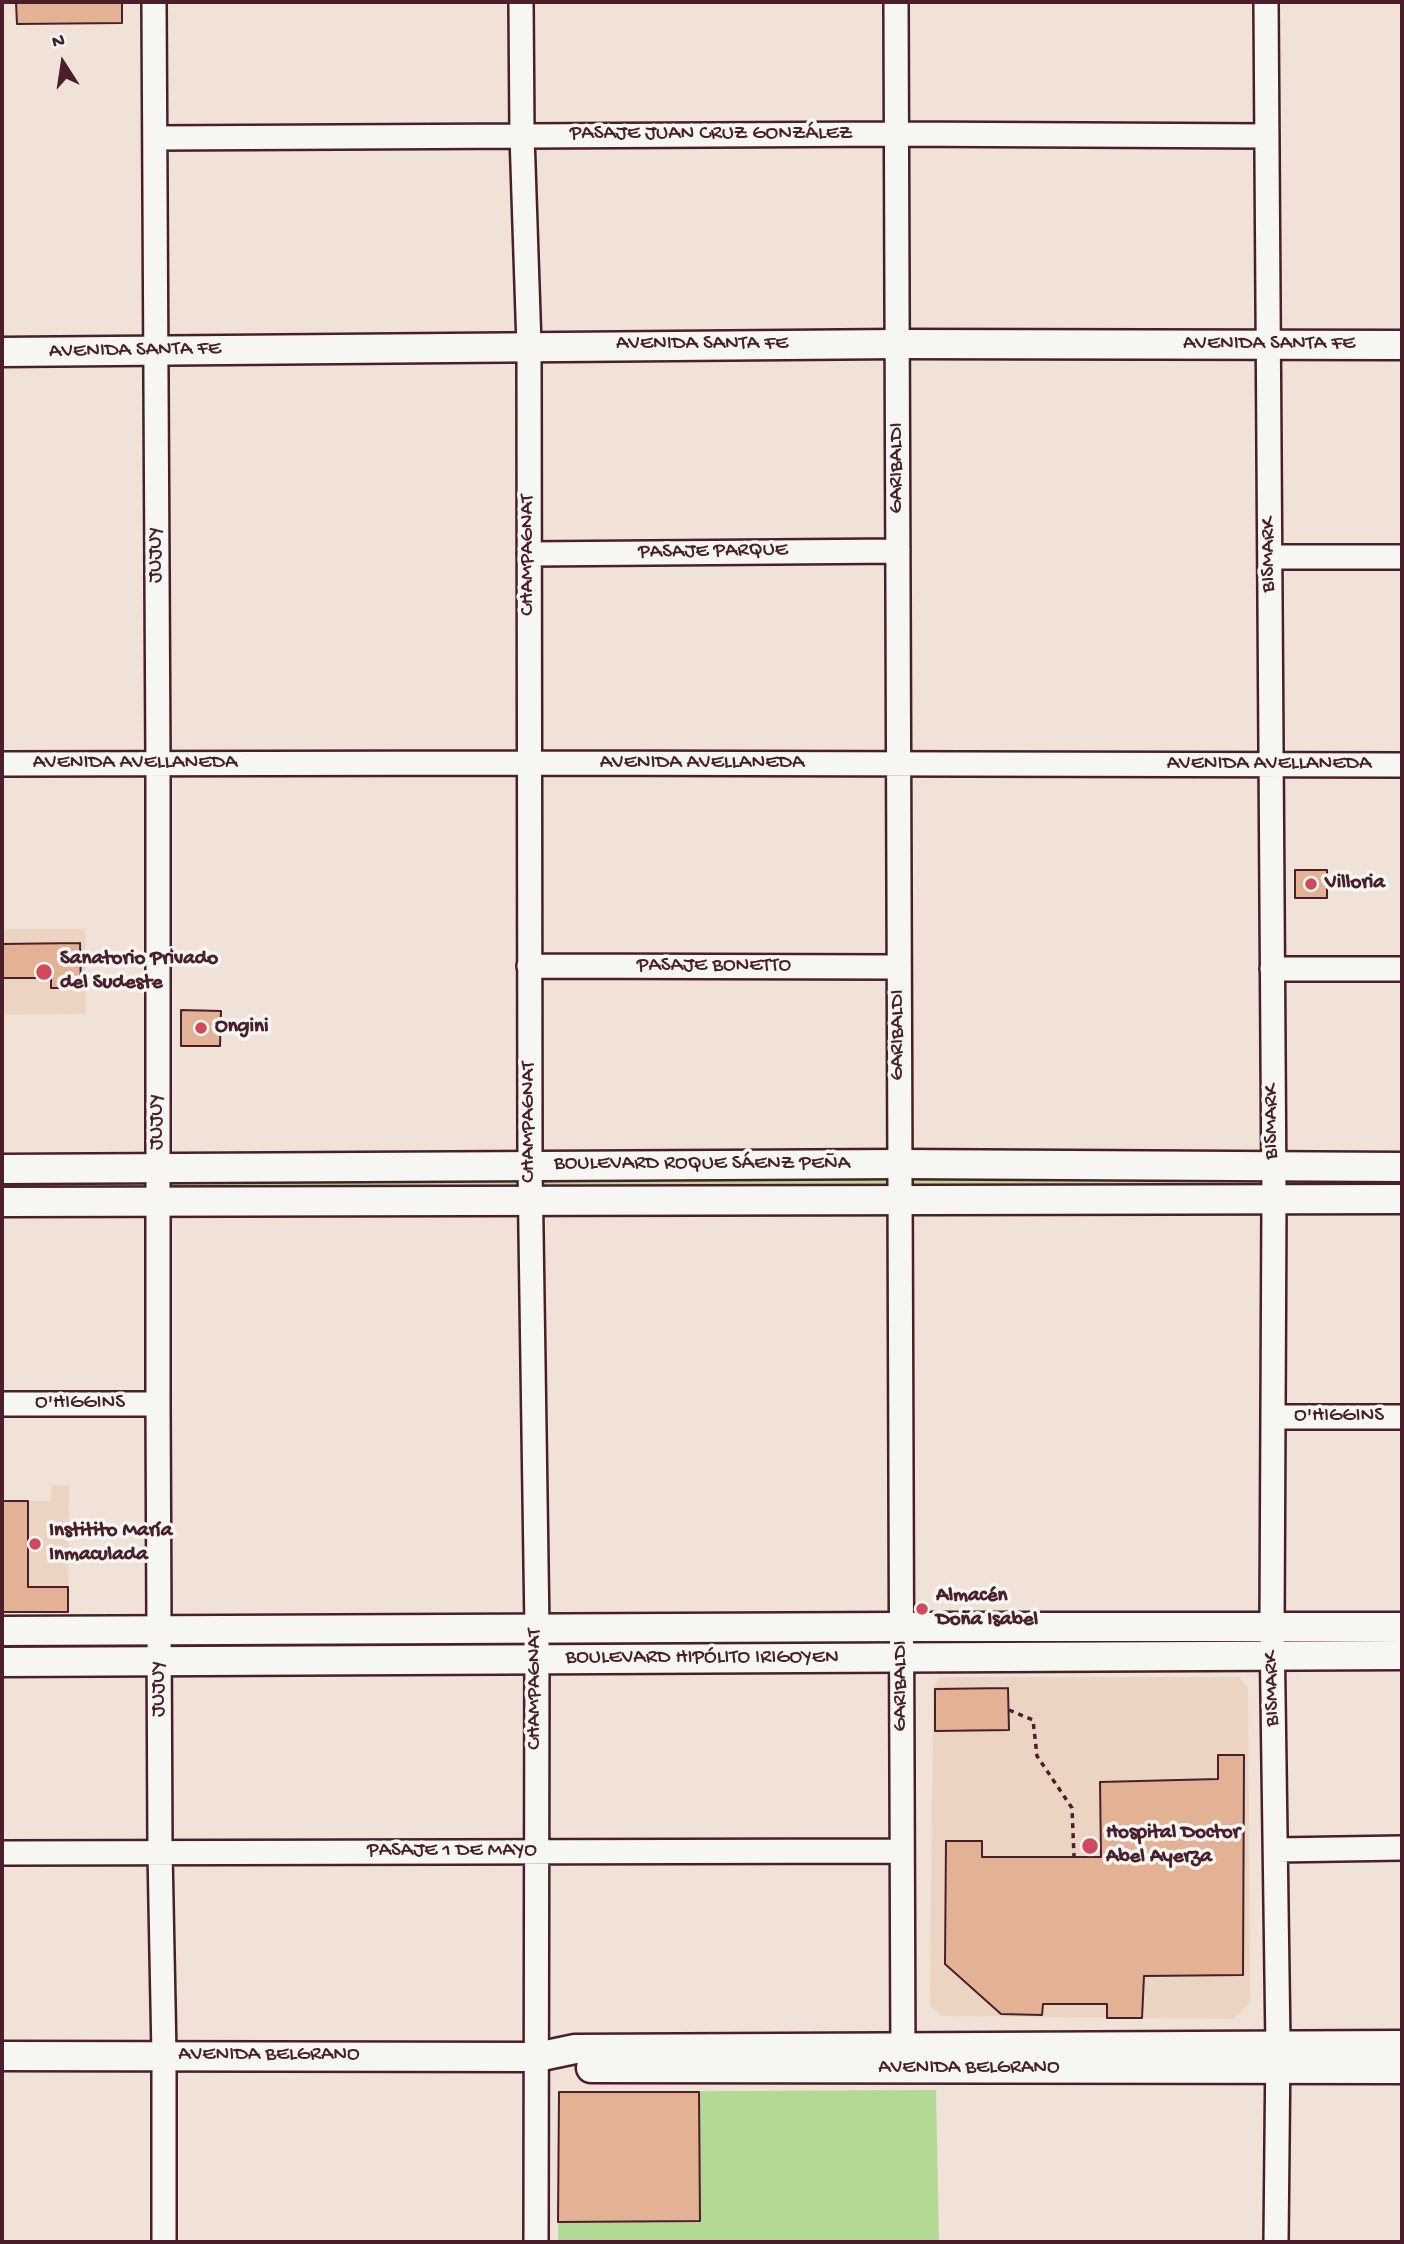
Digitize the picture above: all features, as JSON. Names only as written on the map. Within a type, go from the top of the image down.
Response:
[{"type":"street","name":"JUJUY","points":[[154,2],[163,2242]]},
{"type":"street","name":"CHAMPAGNAT","points":[[521,2],[528,346],[530,1166],[537,1629],[536,2242]]},
{"type":"street","name":"GARIBALDI","points":[[896,2],[903,2058]]},
{"type":"street","name":"BISMARK","points":[[1266,2],[1275,1417],[1272,1627],[1278,2057],[1276,2242]]},
{"type":"street","name":"PASAJE JUAN CRUZ GONZÁLEZ","points":[[155,138],[1267,135]]},
{"type":"street","name":"AVENIDA SANTA FE","points":[[2,352],[897,344],[1402,345]]},
{"type":"street","name":"PASAJE PARQUE","points":[[529,554],[898,551]]},
{"type":"street","points":[[1270,557],[1402,557]]},
{"type":"street","name":"AVENIDA AVELLANEDA","points":[[2,764],[1402,765]]},
{"type":"street","name":"PASAJE BONETTO","points":[[529,966],[899,967]]},
{"type":"street","points":[[1272,969],[1402,969]]},
{"type":"street","name":"BOULEVARD ROQUE SÁENZ PEÑA","points":[[2,1169],[900,1164],[1402,1167]]},
{"type":"street","name":"BOULEVARD ROQUE SÁENZ PEÑA","points":[[2,1202],[1402,1199]]},
{"type":"street","name":"O'HIGGINS","points":[[2,1404],[158,1404]]},
{"type":"street","name":"O'HIGGINS","points":[[1275,1417],[1402,1417]]},
{"type":"street","name":"BOULEVARD HIPÓLITO IRIGOYEN","points":[[2,1631],[901,1626],[1402,1627]]},
{"type":"street","name":"BOULEVARD HIPÓLITO IRIGOYEN","points":[[2,1662],[1402,1655]]},
{"type":"street","points":[[1276,1850],[1402,1848]]},
{"type":"street","name":"PASAJE 1 DE MAYO","points":[[2,1853],[902,1852]]},
{"type":"street","name":"AVENIDA BELGRANO","points":[[2,2056],[537,2057],[575,2049],[903,2058],[1278,2057],[1402,2045]]},
{"type":"street","name":"AVENIDA BELGRANO","points":[[1278,2057],[1402,2069]]},
{"type":"path","points":[[1009,1710],[1033,1720],[1037,1756],[1072,1808],[1074,1857]]},
{"type":"shaded area","name":"Sanatorio Privado del Sudeste","points":[[2,929],[85,929],[86,1014],[2,1015]]},
{"type":"shaded area","name":"Institito María Inmaculada","points":[[52,1485],[69,1486],[68,1612],[2,1612],[2,1501],[51,1501]]},
{"type":"shaded area","name":"Hospital Doctor Abel Ayerza","points":[[940,1677],[1239,1677],[1248,1689],[1250,2003],[1233,2019],[942,2016],[930,2006],[933,1687]]},
{"type":"green space","points":[[1402,1176],[1402,1190],[2,1193],[2,1182]]},
{"type":"green space","points":[[936,2090],[939,2242],[558,2242],[559,2092]]},
{"type":"building","points":[[16,2],[122,2],[122,23],[17,24]]},
{"type":"building","name":"Villoria","points":[[1295,870],[1327,870],[1327,898],[1295,898]]},
{"type":"building","points":[[80,943],[81,988],[51,988],[51,978],[2,978],[2,944]]},
{"type":"building","name":"Ongini","points":[[181,1010],[221,1011],[220,1046],[181,1046]]},
{"type":"building","points":[[2,1501],[28,1501],[28,1587],[68,1587],[68,1612],[2,1612]]},
{"type":"building","points":[[1008,1688],[1009,1730],[935,1731],[935,1689]]},
{"type":"building","name":"Hospital Doctor Abel Ayerza","points":[[1218,1755],[1244,1755],[1243,1975],[1144,1976],[1142,2018],[1107,2018],[1107,2004],[1043,2004],[1042,2015],[1001,2014],[945,1964],[946,1841],[982,1841],[982,1857],[1101,1857],[1100,1782],[1218,1779]]},
{"type":"building","points":[[559,2092],[699,2092],[700,2221],[558,2222]]},
{"type":"place","name":"Villoria","points":[[1311,884]]},
{"type":"place","name":"Sanatorio Privado del Sudeste","points":[[44,972]]},
{"type":"place","name":"Ongini","points":[[201,1028]]},
{"type":"place","name":"Institito María Inmaculada","points":[[35,1544]]},
{"type":"place","name":"Almacén Doña Isabel","points":[[922,1609]]},
{"type":"place","name":"Hospital Doctor Abel Ayerza","points":[[1090,1846]]}]
